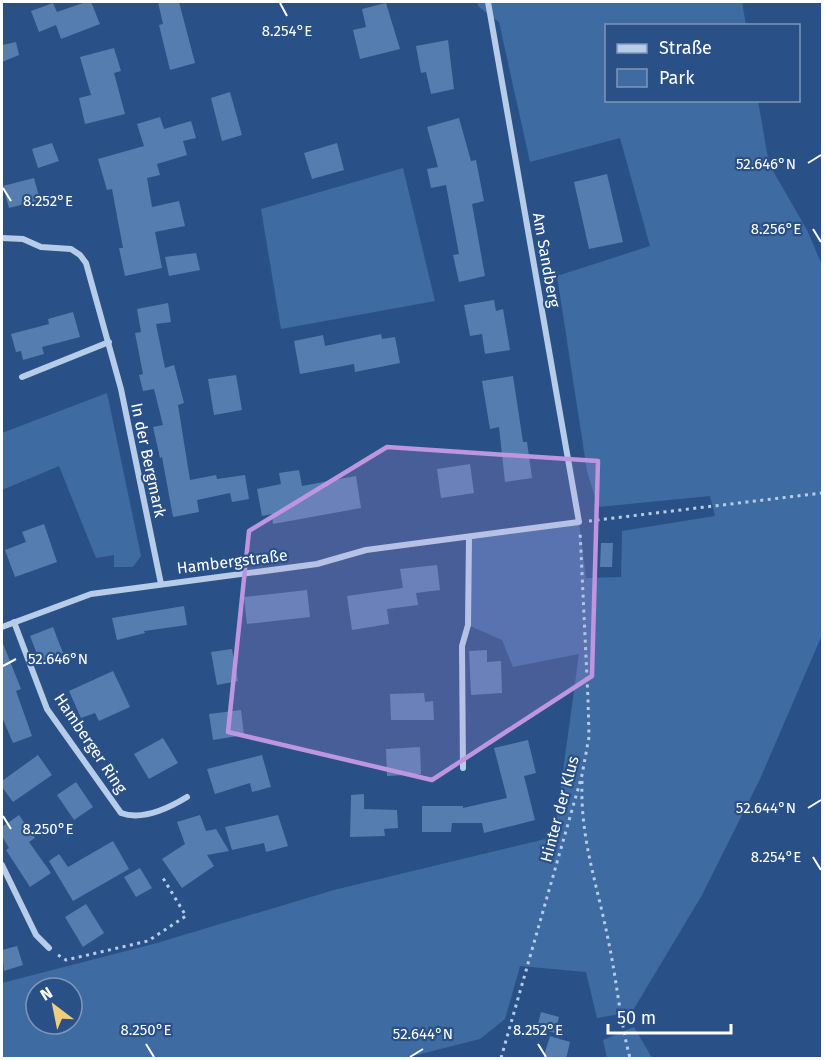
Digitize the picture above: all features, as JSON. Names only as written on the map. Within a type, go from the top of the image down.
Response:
[{"type":"street","name":"Am Sandberg","points":[[488,2],[579,522]]},
{"type":"street","name":"In der Bergmark","points":[[2,238],[10,236],[41,247],[71,249],[80,255],[92,278],[109,342],[161,584]]},
{"type":"street","points":[[21,377],[109,342]]},
{"type":"street","name":"Hambergstraße","points":[[2,627],[91,594],[310,565],[366,550],[579,522]]},
{"type":"street","points":[[462,768],[462,646],[468,625],[469,537]]},
{"type":"street","name":"Hamberger Ring","points":[[14,622],[47,709],[121,813],[131,817],[168,809],[187,797]]},
{"type":"street","points":[[2,864],[36,936],[49,948]]},
{"type":"path","points":[[579,522],[822,494]]},
{"type":"path","name":"Hinter der Klus","points":[[501,1059],[582,775],[589,737],[579,522]]},
{"type":"path","points":[[582,775],[581,816],[586,851],[609,943],[630,1059]]},
{"type":"path","points":[[49,948],[66,960],[148,941],[186,916],[163,878]]},
{"type":"highlighted area","points":[[387,447],[598,461],[592,676],[432,780],[228,732],[249,531]]},
{"type":"green space","points":[[476,2],[742,2],[746,24],[605,24],[605,102],[758,102],[769,164],[807,230],[822,265],[822,635],[760,779],[702,895],[632,1012],[597,1018],[586,972],[520,966],[505,1019],[480,1039],[405,1058],[2,1058],[2,983],[24,977],[24,1036],[84,1036],[84,976],[29,976],[157,943],[334,890],[554,837],[579,654],[513,667],[502,640],[468,625],[469,537],[579,522],[586,578],[621,577],[622,531],[715,516],[710,496],[598,507],[587,471],[557,276],[650,246],[620,138],[530,162],[499,22],[479,7]]},
{"type":"green space","points":[[403,168],[435,301],[281,329],[261,209]]},
{"type":"green space","points":[[107,393],[141,556],[133,567],[114,567],[114,555],[96,558],[59,466],[2,490],[2,433]]},
{"type":"green space","points":[[634,1027],[652,1058],[607,1058],[603,1040]]},
{"type":"building","points":[[91,2],[100,24],[61,39],[56,25],[39,32],[31,11],[53,3],[57,12]]},
{"type":"building","points":[[158,2],[179,2],[195,63],[170,70],[159,25],[163,24]]},
{"type":"building","points":[[386,3],[400,49],[360,59],[353,30],[366,27],[362,9]]},
{"type":"building","points":[[448,40],[454,89],[431,94],[426,72],[421,73],[416,46]]},
{"type":"building","points":[[16,42],[19,55],[2,62],[2,45]]},
{"type":"building","points":[[114,48],[121,71],[114,73],[125,114],[85,124],[79,98],[91,95],[80,57]]},
{"type":"building","points":[[230,92],[242,135],[222,141],[211,98]]},
{"type":"building","points":[[160,117],[164,129],[191,121],[196,138],[183,141],[187,155],[157,164],[160,175],[147,178],[152,207],[179,201],[185,226],[155,232],[162,268],[125,276],[119,248],[123,248],[112,189],[107,190],[98,159],[144,146],[137,124]]},
{"type":"building","points":[[459,118],[471,161],[476,160],[484,201],[472,204],[485,276],[459,282],[453,255],[459,254],[446,185],[431,188],[427,169],[438,167],[427,127]]},
{"type":"building","points":[[52,143],[59,161],[38,168],[32,149]]},
{"type":"building","points":[[337,143],[344,170],[312,179],[304,153]]},
{"type":"building","points":[[607,174],[623,242],[589,249],[574,182]]},
{"type":"building","points":[[34,178],[40,200],[9,208],[3,186]]},
{"type":"building","points":[[196,253],[200,270],[169,276],[165,257]]},
{"type":"building","points":[[494,300],[496,311],[503,309],[510,350],[485,354],[482,334],[470,336],[464,305]]},
{"type":"building","points":[[168,303],[171,322],[156,324],[165,368],[174,365],[184,403],[178,405],[190,480],[216,475],[217,479],[245,475],[249,499],[232,502],[230,493],[197,500],[199,512],[173,517],[162,457],[160,458],[153,427],[163,425],[154,389],[143,391],[139,375],[143,374],[135,333],[141,332],[137,309]]},
{"type":"building","points":[[73,312],[80,337],[42,347],[44,354],[23,360],[21,351],[16,352],[11,334],[49,324],[48,319]]},
{"type":"building","points":[[381,334],[382,339],[395,337],[400,363],[355,372],[354,364],[300,374],[294,341],[323,335],[325,346]]},
{"type":"building","points":[[236,375],[242,410],[214,415],[208,379]]},
{"type":"building","points":[[513,376],[523,442],[527,442],[532,478],[505,482],[499,427],[490,429],[482,381]]},
{"type":"building","points":[[470,464],[474,493],[441,498],[437,469]]},
{"type":"building","points":[[299,470],[302,486],[356,476],[361,508],[273,524],[272,514],[262,516],[257,489],[281,484],[279,473]]},
{"type":"building","points":[[44,524],[57,562],[15,577],[5,550],[26,542],[22,532]]},
{"type":"building","points":[[601,543],[613,543],[612,567],[600,567]]},
{"type":"building","points":[[437,565],[440,590],[416,593],[418,605],[387,609],[389,624],[352,630],[347,596],[403,588],[400,569]]},
{"type":"building","points":[[307,590],[310,617],[247,624],[244,597]]},
{"type":"building","points":[[184,606],[187,625],[144,631],[145,633],[117,640],[112,618]]},
{"type":"building","points":[[53,627],[63,653],[40,662],[30,636]]},
{"type":"building","points":[[2,641],[21,689],[16,691],[32,736],[13,743],[2,717]]},
{"type":"building","points":[[232,649],[238,681],[217,685],[211,652]]},
{"type":"building","points":[[487,650],[487,662],[501,661],[502,693],[471,695],[469,651]]},
{"type":"building","points":[[113,671],[130,707],[99,721],[95,713],[81,718],[69,691]]},
{"type":"building","points":[[424,693],[425,702],[433,701],[434,720],[391,720],[390,694]]},
{"type":"building","points":[[241,710],[244,735],[213,740],[209,714]]},
{"type":"building","points":[[163,738],[178,763],[149,779],[134,754]]},
{"type":"building","points":[[528,740],[536,773],[524,776],[535,820],[484,833],[482,823],[452,823],[451,832],[422,832],[422,806],[463,806],[463,808],[507,798],[494,748]]},
{"type":"building","points":[[420,747],[421,774],[387,776],[386,749]]},
{"type":"building","points":[[38,755],[52,775],[13,802],[2,787],[2,781]]},
{"type":"building","points":[[262,755],[271,787],[252,792],[250,783],[215,794],[207,769]]},
{"type":"building","points":[[76,782],[93,807],[74,820],[57,795]]},
{"type":"building","points":[[364,794],[364,809],[397,810],[398,828],[384,829],[385,836],[350,837],[351,795]]},
{"type":"building","points":[[19,815],[35,838],[29,842],[51,873],[30,887],[6,850],[9,848],[2,836],[2,827]]},
{"type":"building","points":[[200,815],[206,831],[216,829],[229,851],[207,855],[214,866],[182,888],[162,859],[185,844],[177,822]]},
{"type":"building","points":[[278,815],[288,846],[266,852],[264,843],[232,850],[225,827]]},
{"type":"building","points":[[113,841],[129,869],[73,901],[49,861],[59,854],[68,867]]},
{"type":"building","points":[[140,868],[152,888],[136,897],[124,877]]},
{"type":"building","points":[[86,904],[104,933],[83,947],[65,917]]},
{"type":"building","points":[[17,946],[23,965],[4,971],[2,950]]},
{"type":"building","points":[[541,1012],[559,1017],[555,1033],[537,1028]]},
{"type":"building","points":[[550,1036],[570,1042],[566,1059],[543,1059]]}]
